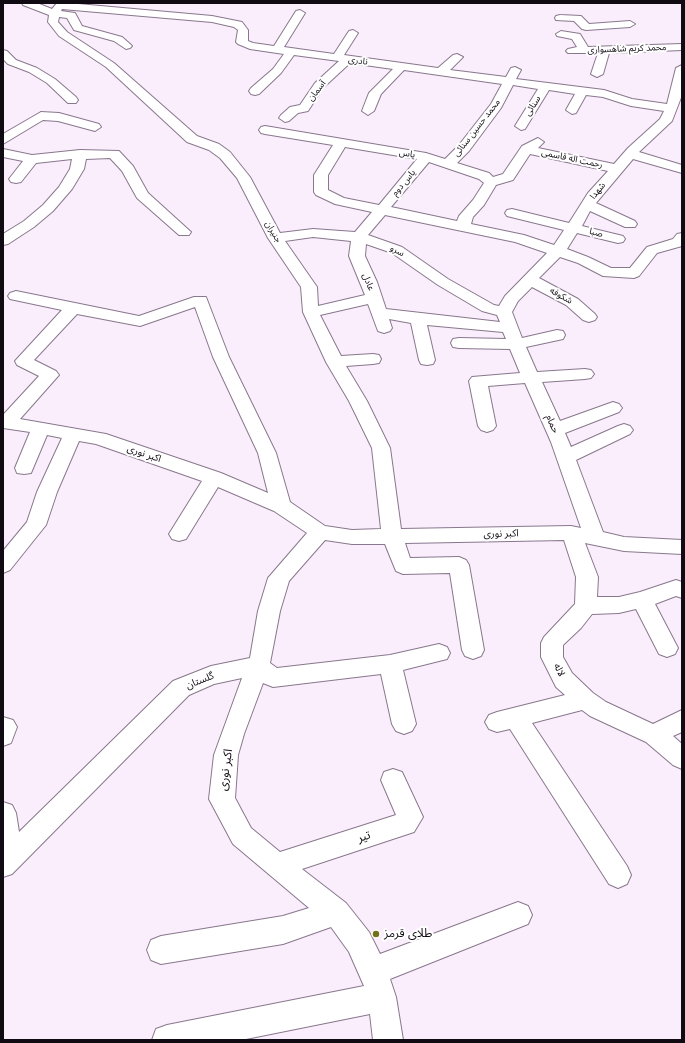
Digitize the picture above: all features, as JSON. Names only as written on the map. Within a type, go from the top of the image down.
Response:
[{"type":"street","points":[[27,3],[58,7],[71,15],[78,28],[118,39],[126,46]]},
{"type":"street","name":"نادری","points":[[58,7],[110,6],[212,19],[238,24],[244,30],[242,42],[250,46],[401,67],[446,76],[512,76],[546,86],[604,94],[631,102],[674,110]]},
{"type":"street","name":"جنیران","points":[[58,7],[53,22],[63,34],[110,65],[192,139],[214,147],[225,155],[243,177],[275,238],[309,288],[311,312],[335,362],[358,402],[381,448],[392,536],[403,566],[459,565],[473,650]]},
{"type":"street","points":[[277,50],[300,12]]},
{"type":"street","points":[[560,18],[577,18],[586,27],[609,22],[630,24]]},
{"type":"street","points":[[609,22],[628,50]]},
{"type":"street","name":"آسمان","points":[[285,118],[294,110],[304,108],[319,86],[342,59],[353,33]]},
{"type":"street","points":[[561,34],[576,36],[585,51]]},
{"type":"street","points":[[680,47],[682,61]]},
{"type":"street","name":"محمد کریم شاهسواری","points":[[572,51],[680,47]]},
{"type":"street","points":[[597,74],[604,51]]},
{"type":"street","points":[[255,92],[277,71],[291,52]]},
{"type":"street","points":[[3,53],[8,64],[33,70],[51,81],[72,100]]},
{"type":"street","points":[[446,76],[457,57]]},
{"type":"street","points":[[368,111],[375,93],[401,67]]},
{"type":"street","name":"شهدا","points":[[510,328],[512,299],[529,279],[557,251],[588,205],[617,169],[630,154],[666,121],[674,110],[681,73]]},
{"type":"street","name":"محمد حسین سنائی","points":[[449,163],[464,148],[497,105],[512,76]]},
{"type":"street","name":"سنائی","points":[[520,126],[546,86]]},
{"type":"street","points":[[572,110],[582,91]]},
{"type":"street","points":[[3,140],[41,116],[59,116],[95,127]]},
{"type":"street","name":"یاس","points":[[265,130],[426,157],[449,163],[484,176],[491,182]]},
{"type":"street","points":[[463,227],[466,216],[479,202],[491,182],[508,177],[527,149],[540,140]]},
{"type":"street","points":[[341,143],[321,175],[321,192],[340,201],[519,238],[583,260],[608,273],[634,273],[652,250],[678,242],[682,237]]},
{"type":"street","name":"رحمت اله قاسمی","points":[[527,149],[617,169]]},
{"type":"street","points":[[3,153],[32,159],[80,154],[114,154],[128,169],[142,195],[184,232]]},
{"type":"street","points":[[3,241],[38,216],[66,189],[77,170],[80,154]]},
{"type":"street","points":[[630,154],[682,169]]},
{"type":"street","name":"یاس دوم","points":[[359,237],[426,157]]},
{"type":"street","points":[[16,179],[32,159]]},
{"type":"street","points":[[646,174],[658,162]]},
{"type":"street","points":[[588,205],[630,224]]},
{"type":"street","name":"صبا","points":[[512,213],[618,239]]},
{"type":"street","name":"سرو","points":[[275,238],[313,233],[359,237],[397,250],[450,286],[488,308],[510,328]]},
{"type":"street","name":"عادل","points":[[359,237],[357,256],[369,282],[382,321],[418,319]]},
{"type":"street","name":"شکوفه","points":[[529,279],[572,302],[589,317]]},
{"type":"street","points":[[16,296],[140,321],[200,300],[221,357],[267,453],[281,506]]},
{"type":"street","points":[[311,312],[374,298]]},
{"type":"street","points":[[5,423],[50,375],[23,361],[73,308]]},
{"type":"street","points":[[427,360],[418,319],[510,328],[557,335]]},
{"type":"street","points":[[459,343],[510,328]]},
{"type":"street","name":"حمام","points":[[510,328],[566,458],[595,538]]},
{"type":"street","points":[[335,362],[373,359]]},
{"type":"street","points":[[487,426],[478,381],[585,374]]},
{"type":"street","points":[[554,430],[613,408]]},
{"type":"street","name":"اکبر نوری","points":[[5,423],[99,438],[214,478],[281,506],[320,532],[352,537],[571,533],[624,544],[682,547]]},
{"type":"street","points":[[24,468],[41,428]]},
{"type":"street","points":[[566,458],[624,430]]},
{"type":"street","points":[[3,565],[36,525],[47,492],[74,434]]},
{"type":"street","points":[[179,534],[214,478]]},
{"type":"street","name":"اکبر نوری","points":[[320,532],[279,578],[269,610],[258,666],[228,748],[222,799],[242,836],[313,895],[336,912],[359,942],[377,984],[388,1040]]},
{"type":"street","points":[[571,533],[587,577],[586,606],[619,605],[642,600],[676,588],[682,590]]},
{"type":"street","points":[[642,600],[667,648]]},
{"type":"street","name":"لاله","points":[[586,606],[574,622],[557,636],[552,643],[552,657],[564,680],[585,700],[598,709],[654,735],[682,758]]},
{"type":"street","points":[[258,666],[273,678],[390,664],[439,653]]},
{"type":"street","points":[[390,664],[404,724]]},
{"type":"street","name":"گلستان","points":[[7,861],[181,688],[211,675],[258,666]]},
{"type":"street","points":[[585,700],[506,719],[618,875]]},
{"type":"street","points":[[654,735],[682,720]]},
{"type":"street","points":[[3,727],[5,727],[3,736]]},
{"type":"street","name":"تیر","points":[[277,865],[405,824],[410,817],[393,780]]},
{"type":"street","points":[[3,813],[7,861]]},
{"type":"street","points":[[161,950],[283,930],[336,912]]},
{"type":"street","points":[[167,1040],[377,984],[518,915]]},
{"type":"place","name":"طلای قرمز","points":[[376,934]]}]
